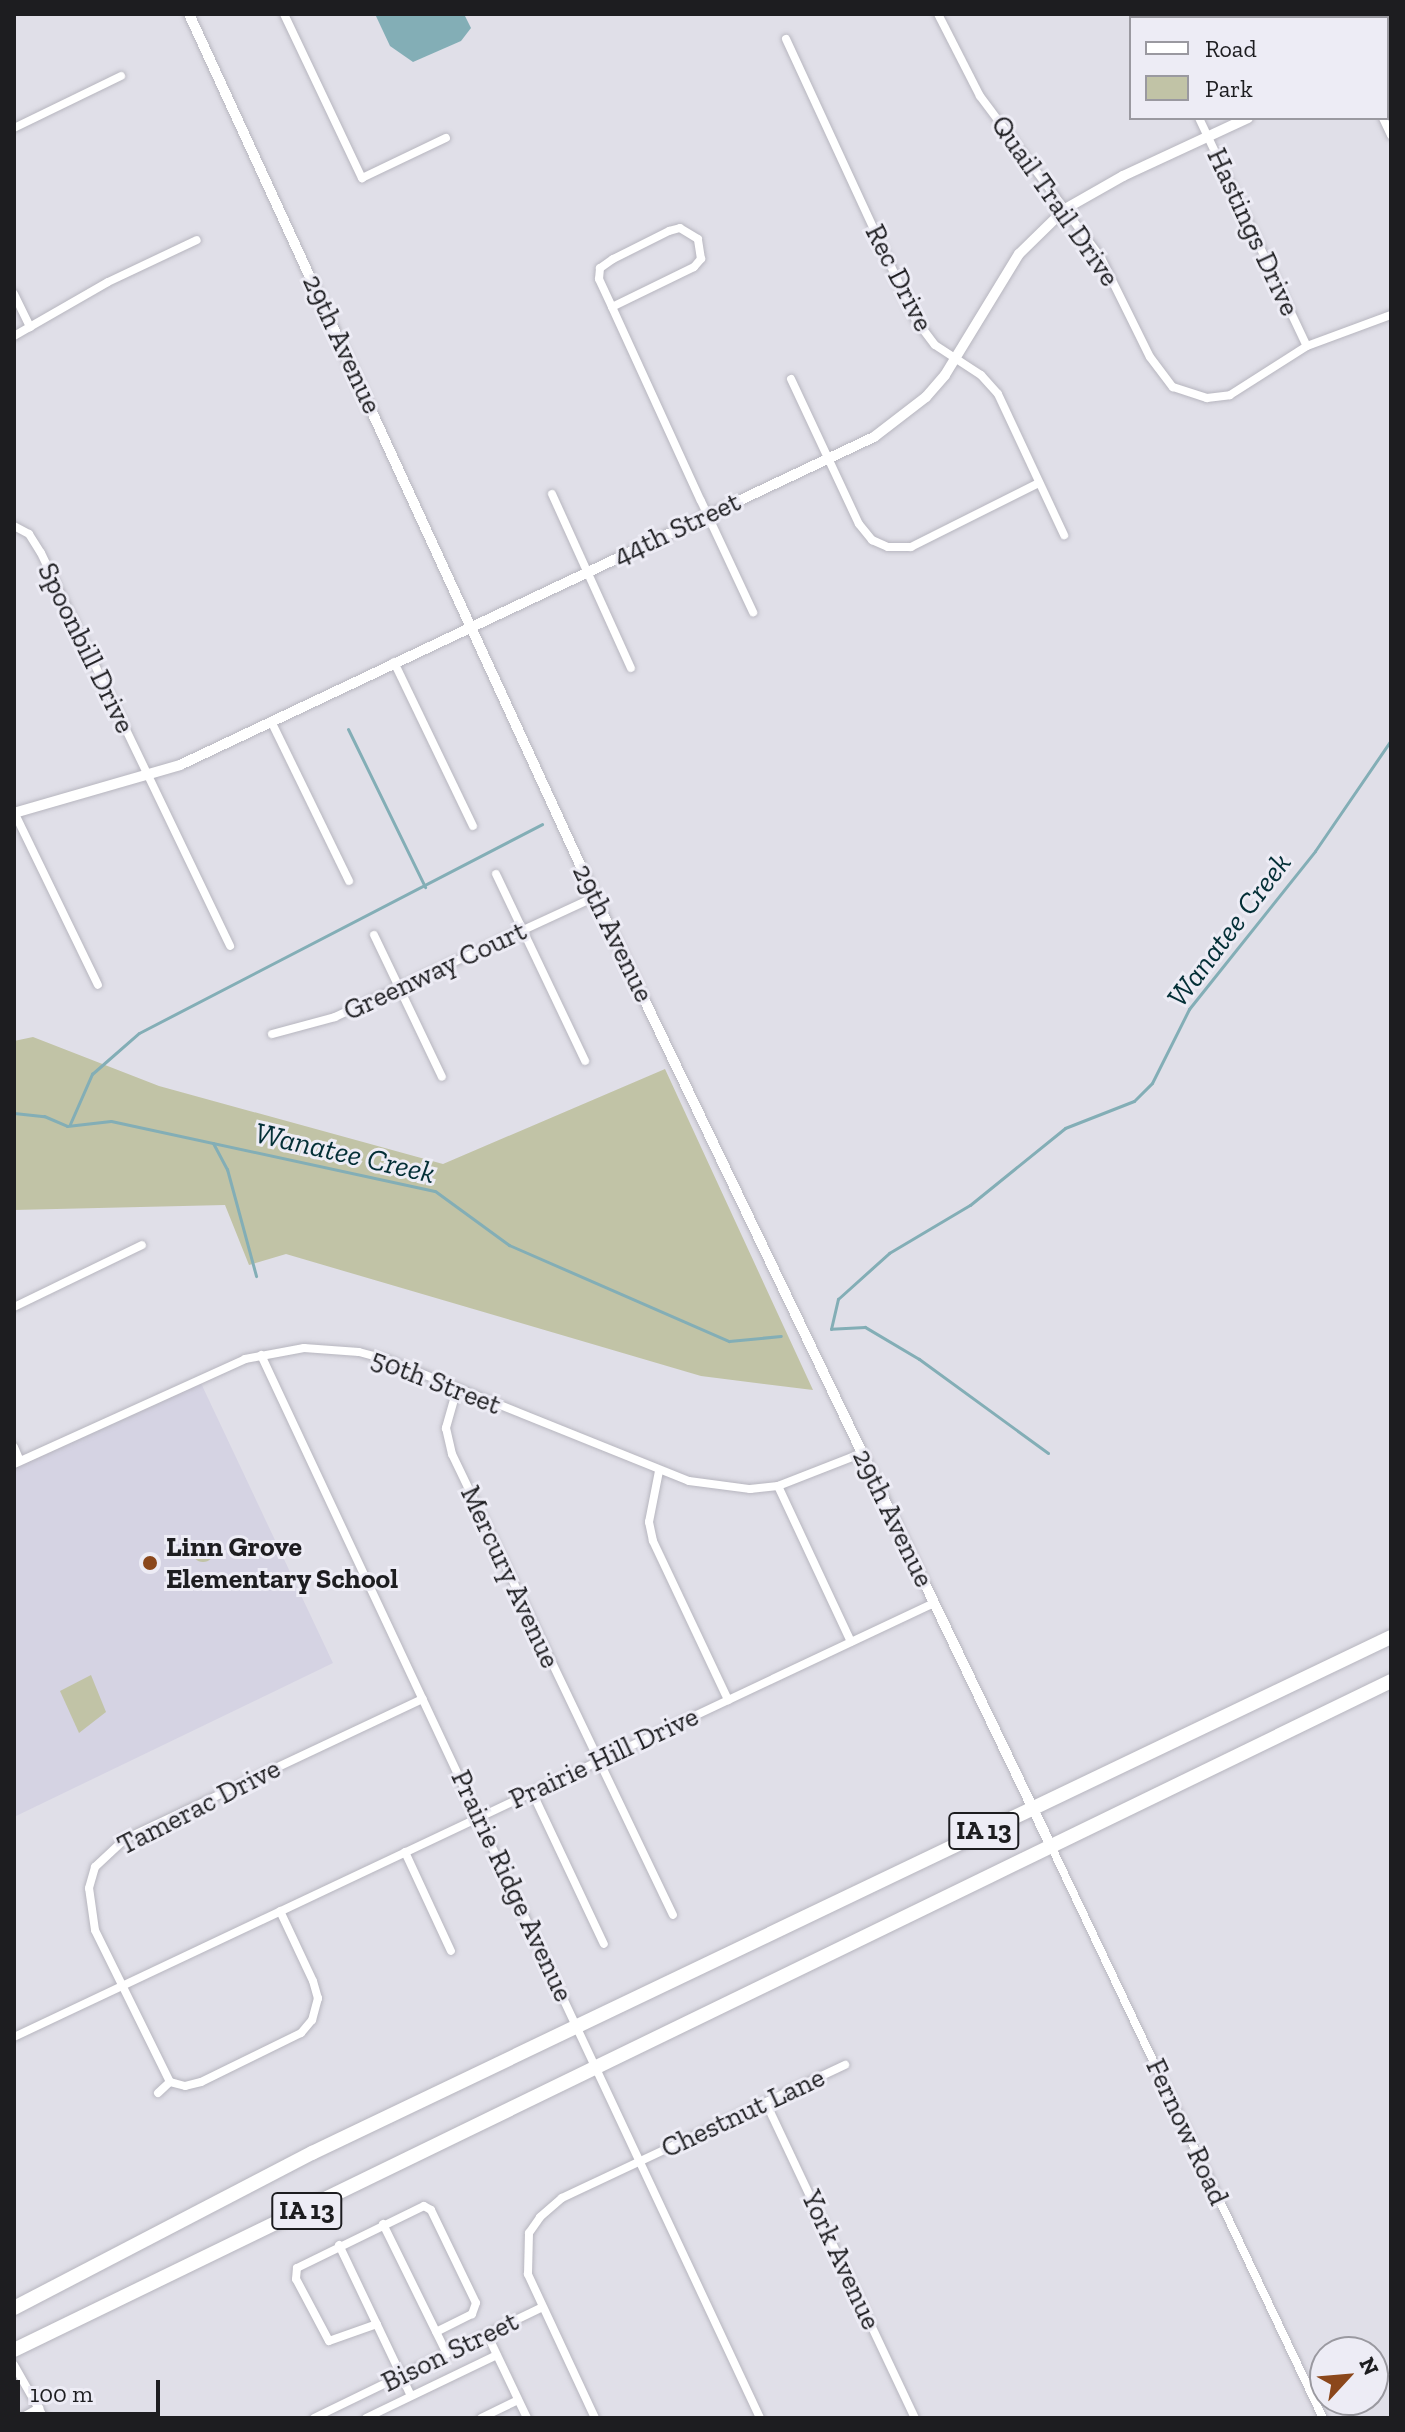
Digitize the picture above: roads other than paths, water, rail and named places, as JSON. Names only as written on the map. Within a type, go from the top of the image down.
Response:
[{"type":"highway","name":"IA 13","points":[[14,2308],[312,2153],[1391,1637]]},
{"type":"highway","name":"IA 13","points":[[14,2350],[598,2070],[1391,1681]]},
{"type":"street","name":"29th Avenue","points":[[189,14],[473,625],[595,897],[1051,1846]]},
{"type":"street","points":[[284,14],[362,178],[446,138]]},
{"type":"street","name":"Quail Trail Drive","points":[[938,14],[980,96],[1101,258],[1150,357],[1173,387],[1207,398],[1230,395],[1307,346],[1391,315]]},
{"type":"street","name":"Rec Drive","points":[[786,39],[916,320],[935,345],[957,359],[998,394],[1064,535]]},
{"type":"street","points":[[14,128],[121,76]]},
{"type":"street","name":"Hastings Drive","points":[[1200,120],[1307,346]]},
{"type":"street","name":"44th Street","points":[[14,813],[149,778],[829,459],[903,417],[957,359],[1019,254],[1065,209],[1244,120]]},
{"type":"street","points":[[612,307],[694,267],[701,259],[698,239],[690,231],[669,231],[600,268],[599,279],[753,612]]},
{"type":"street","points":[[14,336],[108,282],[197,240]]},
{"type":"street","points":[[14,294],[30,327]]},
{"type":"street","points":[[791,379],[859,524],[872,540],[888,547],[911,547],[1039,483]]},
{"type":"street","points":[[552,494],[631,668]]},
{"type":"street","name":"Spoonbill Drive","points":[[14,526],[29,534],[41,553],[230,946]]},
{"type":"street","points":[[394,662],[473,826]]},
{"type":"street","points":[[271,721],[349,881]]},
{"type":"street","points":[[14,813],[98,985]]},
{"type":"street","points":[[496,874],[585,1061]]},
{"type":"street","name":"Greenway Court","points":[[272,1034],[335,1017],[595,897]]},
{"type":"street","points":[[374,935],[442,1077]]},
{"type":"street","points":[[14,1307],[142,1245]]},
{"type":"street","name":"50th Street","points":[[17,1462],[261,1355],[304,1348],[359,1352],[659,1471],[719,1486],[778,1486],[862,1453]]},
{"type":"street","name":"Prairie Ridge Avenue","points":[[261,1355],[760,2418]]},
{"type":"street","name":"Mercury Avenue","points":[[457,1389],[446,1428],[452,1454],[673,1915]]},
{"type":"street","points":[[14,1447],[17,1462]]},
{"type":"street","points":[[659,1471],[649,1522],[653,1541],[728,1700]]},
{"type":"street","points":[[778,1486],[851,1642]]},
{"type":"street","name":"Prairie Hill Drive","points":[[14,2037],[934,1603]]},
{"type":"street","name":"Tamerac Drive","points":[[170,2082],[89,1911],[95,1867],[108,1852],[423,1699]]},
{"type":"street","points":[[532,1792],[604,1944]]},
{"type":"street","name":"Fernow Road","points":[[1051,1846],[1323,2418]]},
{"type":"street","points":[[405,1852],[451,1951]]},
{"type":"street","points":[[158,2093],[170,2082],[185,2086],[201,2082],[301,2033],[312,2020],[318,1998],[280,1911]]},
{"type":"street","name":"Chestnut Lane","points":[[595,2418],[528,2274],[526,2253],[540,2217],[562,2198],[845,2065]]},
{"type":"street","name":"York Avenue","points":[[766,2103],[915,2418]]},
{"type":"street","points":[[377,2324],[329,2341],[296,2279],[304,2261],[418,2206],[431,2210],[476,2303],[472,2314],[436,2332]]},
{"type":"street","points":[[383,2224],[447,2354]]},
{"type":"street","points":[[339,2245],[411,2396]]},
{"type":"street","name":"Bison Street","points":[[314,2418],[543,2307]]},
{"type":"street","points":[[487,2334],[527,2418]]},
{"type":"street","points":[[366,2418],[497,2355]]},
{"type":"street","points":[[14,2365],[44,2418]]},
{"type":"street","points":[[481,2418],[518,2400]]},
{"type":"street","points":[[21,2418],[39,2408]]},
{"type":"water","points":[[375,14],[464,14],[471,28],[461,41],[413,62],[390,46]]},
{"type":"waterway","points":[[348,729],[425,887]]},
{"type":"waterway","name":"Wanatee Creek","points":[[1048,1453],[919,1359],[865,1327],[831,1329],[838,1299],[889,1253],[970,1205],[1065,1128],[1134,1101],[1152,1083],[1189,1009],[1315,851],[1391,740]]},
{"type":"waterway","points":[[70,1124],[92,1074],[139,1033],[542,824]]},
{"type":"waterway","name":"Wanatee Creek","points":[[14,1113],[44,1116],[67,1126],[111,1121],[435,1191],[509,1245],[729,1341],[781,1336]]},
{"type":"waterway","points":[[213,1143],[227,1169],[256,1276]]},
{"type":"place","name":"Linn Grove Elementary School","points":[[150,1563]]}]
